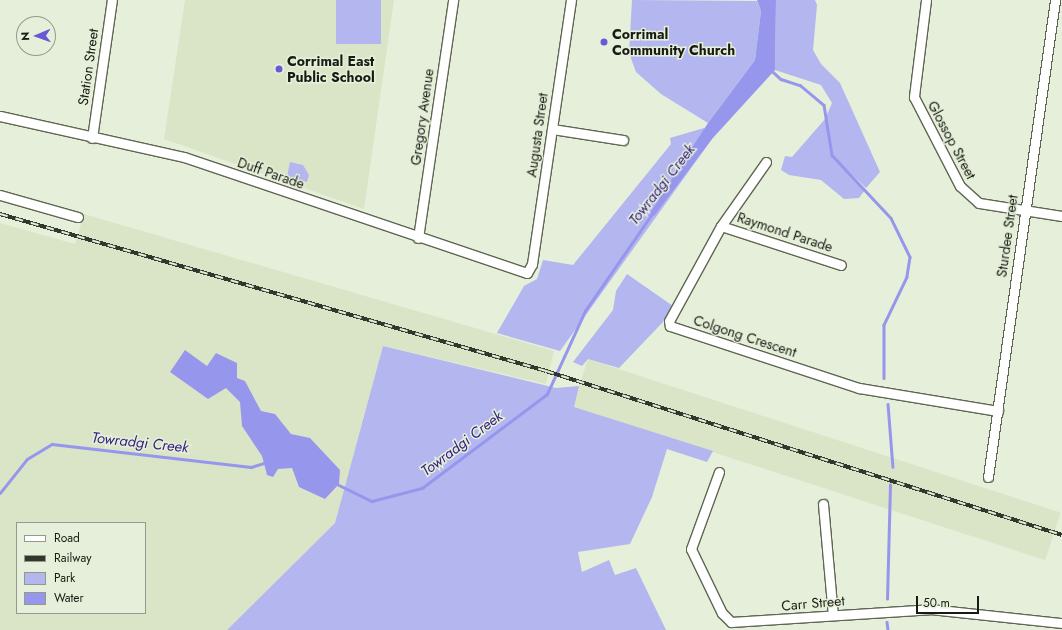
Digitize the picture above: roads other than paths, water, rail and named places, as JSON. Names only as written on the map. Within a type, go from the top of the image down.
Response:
[{"type":"street","name":"Station Street","points":[[92,138],[112,0]]},
{"type":"street","name":"Gregory Avenue","points":[[418,238],[453,0]]},
{"type":"street","name":"Augusta Street","points":[[527,273],[532,264],[571,0]]},
{"type":"street","name":"Glossop Street","points":[[926,0],[914,90],[919,111],[968,196],[985,205],[1062,216]]},
{"type":"street","name":"Sturdee Street","points":[[988,477],[1024,211],[1055,0]]},
{"type":"street","name":"Duff Parade","points":[[0,116],[92,138],[184,157],[418,238],[527,273]]},
{"type":"street","points":[[552,129],[623,140]]},
{"type":"street","name":"Colgong Crescent","points":[[766,162],[721,226],[669,321],[670,326],[859,388],[998,411]]},
{"type":"street","points":[[0,195],[78,217]]},
{"type":"street","name":"Raymond Parade","points":[[721,226],[841,264]]},
{"type":"street","name":"Carr Street","points":[[719,472],[691,549],[724,617],[739,623],[930,609],[1062,623]]},
{"type":"street","points":[[824,504],[833,615]]},
{"type":"water","points":[[757,0],[776,0],[775,70],[712,139],[654,216],[648,216],[708,123],[755,60],[761,11]]},
{"type":"water","points":[[185,350],[207,366],[216,353],[237,363],[237,378],[245,381],[261,411],[275,414],[291,434],[310,438],[340,470],[339,484],[325,499],[299,487],[292,468],[278,469],[273,477],[267,475],[262,456],[242,426],[240,402],[226,388],[208,399],[170,372]]},
{"type":"waterway","points":[[772,71],[781,79],[800,85],[824,105],[832,155],[891,218],[910,257],[907,277],[884,325],[884,378]]},
{"type":"waterway","name":"Towradgi Creek","points":[[337,484],[372,501],[422,488],[547,394],[585,311],[652,214]]},
{"type":"waterway","points":[[888,404],[893,467]]},
{"type":"waterway","name":"Towradgi Creek","points":[[0,493],[27,459],[52,444],[251,467],[267,462]]},
{"type":"waterway","points":[[887,599],[890,485]]},
{"type":"waterway","points":[[887,622],[888,630]]},
{"type":"railway","points":[[0,214],[546,371],[1062,535]]},
{"type":"place","name":"Corrimal Community Church","points":[[604,42]]},
{"type":"place","name":"Corrimal East Public School","points":[[279,69]]}]
